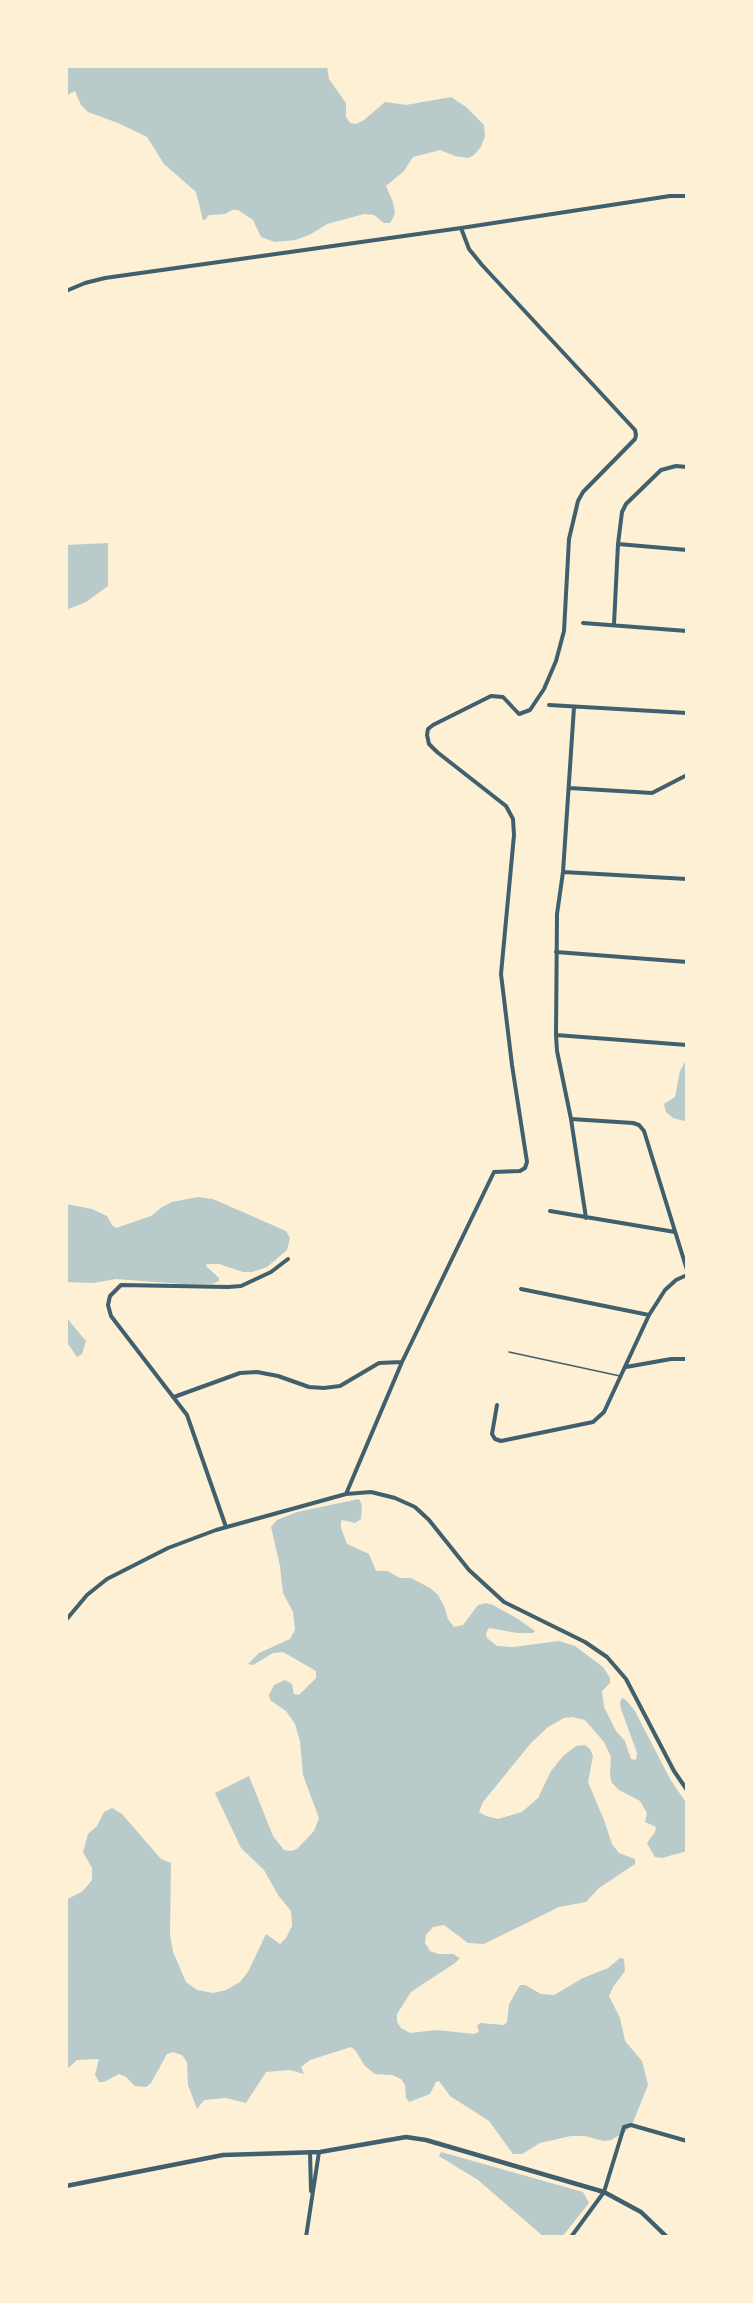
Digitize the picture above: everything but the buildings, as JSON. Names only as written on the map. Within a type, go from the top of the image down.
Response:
[{"type":"street","points":[[66,291],[105,278],[670,196],[687,196]]},
{"type":"street","points":[[346,1494],[402,1362],[494,1172],[520,1171],[525,1168],[526,1156],[501,974],[514,835],[513,819],[506,806],[437,752],[429,744],[427,735],[433,725],[491,696],[503,697],[519,714],[530,710],[544,689],[556,661],[564,631],[569,539],[578,501],[583,492],[635,439],[636,435],[635,430],[482,265],[469,249],[460,228]]},
{"type":"street","points":[[614,624],[622,512],[632,496],[661,470],[676,466],[687,467]]},
{"type":"street","points":[[618,544],[687,550]]},
{"type":"street","points":[[583,623],[687,631]]},
{"type":"street","points":[[549,705],[687,713]]},
{"type":"street","points":[[574,707],[563,872],[557,914],[556,1035],[586,1218]]},
{"type":"street","points":[[569,788],[652,793],[687,775]]},
{"type":"street","points":[[563,872],[687,879]]},
{"type":"street","points":[[556,952],[687,962]]},
{"type":"street","points":[[556,1035],[687,1045]]},
{"type":"street","points":[[571,1119],[639,1125],[646,1136],[687,1270]]},
{"type":"street","points":[[550,1210],[675,1232]]},
{"type":"street","points":[[226,1527],[187,1415],[111,1316],[108,1305],[110,1296],[121,1285],[241,1286],[271,1272],[288,1259]]},
{"type":"street","points":[[497,1405],[492,1434],[495,1439],[501,1441],[593,1422],[604,1412],[649,1316],[665,1290],[676,1280],[687,1275]]},
{"type":"street","points":[[521,1289],[649,1316]]},
{"type":"street","points":[[625,1367],[671,1359],[687,1359]]},
{"type":"street","points":[[174,1397],[248,1372],[278,1376],[309,1387],[324,1389],[340,1386],[379,1363],[402,1362]]},
{"type":"street","points":[[66,1620],[87,1595],[107,1579],[168,1548],[226,1527],[346,1494],[371,1492],[395,1498],[415,1508],[429,1520],[469,1570],[504,1602],[577,1637],[607,1657],[626,1679],[674,1771],[687,1790]]},
{"type":"street","points":[[571,2237],[604,2192],[624,2127],[631,2125],[687,2141]]},
{"type":"street","points":[[66,2186],[223,2155],[320,2152],[406,2137],[426,2140],[604,2192],[641,2212],[667,2237]]},
{"type":"street","points":[[310,2152],[311,2195]]},
{"type":"street","points":[[306,2237],[311,2195],[320,2152]]},
{"type":"lane","points":[[509,1352],[622,1377]]},
{"type":"shaded area","points":[[66,66],[268,66],[278,68],[327,66],[329,79],[346,103],[346,117],[350,123],[356,124],[364,120],[385,102],[406,105],[451,97],[466,107],[484,125],[485,136],[481,147],[468,158],[440,150],[413,157],[404,171],[386,186],[395,214],[390,223],[384,223],[374,215],[364,214],[327,224],[296,240],[275,242],[261,237],[253,220],[238,210],[209,215],[203,220],[196,192],[164,164],[147,137],[88,112],[81,105],[75,91],[69,94],[66,100]]},
{"type":"shaded area","points":[[108,543],[108,586],[86,602],[66,610],[66,545]]},
{"type":"shaded area","points":[[687,1058],[687,1119],[684,1121],[673,1118],[666,1112],[664,1104],[675,1097],[680,1071]]},
{"type":"shaded area","points":[[198,1197],[213,1199],[286,1231],[290,1238],[287,1250],[267,1267],[252,1272],[243,1272],[219,1264],[207,1264],[206,1266],[219,1278],[219,1281],[212,1284],[116,1279],[93,1283],[66,1282],[66,1204],[92,1209],[107,1216],[116,1228],[151,1216],[172,1202]]},
{"type":"shaded area","points":[[66,1317],[86,1341],[82,1354],[77,1357],[66,1341]]},
{"type":"shaded area","points":[[359,1499],[362,1505],[361,1519],[355,1523],[341,1521],[347,1544],[369,1554],[376,1571],[387,1571],[400,1578],[411,1578],[430,1588],[438,1595],[454,1627],[463,1625],[478,1605],[486,1603],[518,1619],[535,1631],[517,1633],[489,1628],[486,1633],[487,1638],[497,1646],[513,1647],[559,1641],[575,1646],[603,1667],[610,1678],[610,1683],[602,1691],[604,1707],[616,1731],[625,1741],[631,1759],[636,1760],[637,1753],[621,1709],[622,1698],[635,1711],[670,1779],[687,1804],[687,1851],[662,1858],[655,1857],[647,1843],[656,1827],[645,1822],[647,1813],[640,1801],[619,1790],[612,1783],[611,1757],[604,1742],[585,1720],[564,1718],[548,1727],[531,1743],[483,1802],[479,1812],[498,1819],[522,1812],[538,1798],[551,1771],[563,1756],[576,1746],[585,1745],[593,1756],[588,1782],[612,1844],[619,1853],[635,1859],[635,1864],[599,1888],[586,1902],[559,1907],[484,1944],[468,1943],[444,1925],[433,1927],[426,1935],[425,1943],[430,1951],[438,1954],[453,1954],[460,1958],[411,1992],[397,2014],[397,2022],[401,2028],[410,2033],[437,2030],[474,2034],[479,2032],[477,2026],[480,2023],[504,2025],[507,2022],[509,2004],[520,1985],[525,1985],[541,1994],[554,1995],[583,1978],[608,1968],[620,1958],[624,1959],[625,1971],[609,1996],[620,2018],[625,2041],[642,2061],[648,2085],[632,2125],[611,2140],[571,2136],[540,2143],[522,2154],[513,2154],[489,2121],[450,2096],[439,2081],[436,2082],[430,2094],[409,2102],[406,2098],[405,2085],[401,2079],[392,2075],[375,2074],[365,2066],[351,2047],[310,2060],[301,2067],[304,2074],[290,2070],[266,2072],[246,2103],[226,2098],[204,2100],[197,2109],[188,2085],[187,2062],[182,2055],[173,2052],[167,2054],[151,2083],[146,2087],[135,2086],[119,2074],[104,2082],[99,2082],[95,2075],[99,2059],[77,2060],[66,2070],[66,1900],[83,1891],[92,1880],[92,1868],[83,1852],[88,1834],[97,1826],[104,1812],[112,1808],[122,1814],[161,1859],[171,1863],[170,1935],[173,1952],[186,1982],[197,1990],[213,1993],[226,1990],[240,1982],[248,1972],[266,1934],[280,1944],[286,1938],[292,1926],[291,1911],[278,1895],[264,1870],[241,1848],[215,1793],[249,1776],[273,1836],[284,1850],[297,1849],[314,1831],[319,1818],[303,1775],[300,1741],[295,1724],[286,1711],[270,1700],[269,1695],[274,1685],[285,1680],[292,1684],[294,1694],[299,1695],[316,1678],[316,1671],[283,1652],[273,1653],[253,1665],[248,1664],[259,1653],[290,1639],[295,1630],[293,1612],[283,1593],[280,1566],[271,1527],[277,1520],[297,1512]]},
{"type":"shaded area","points":[[441,2152],[583,2192],[589,2203],[562,2237],[544,2237],[478,2180],[439,2156]]}]
